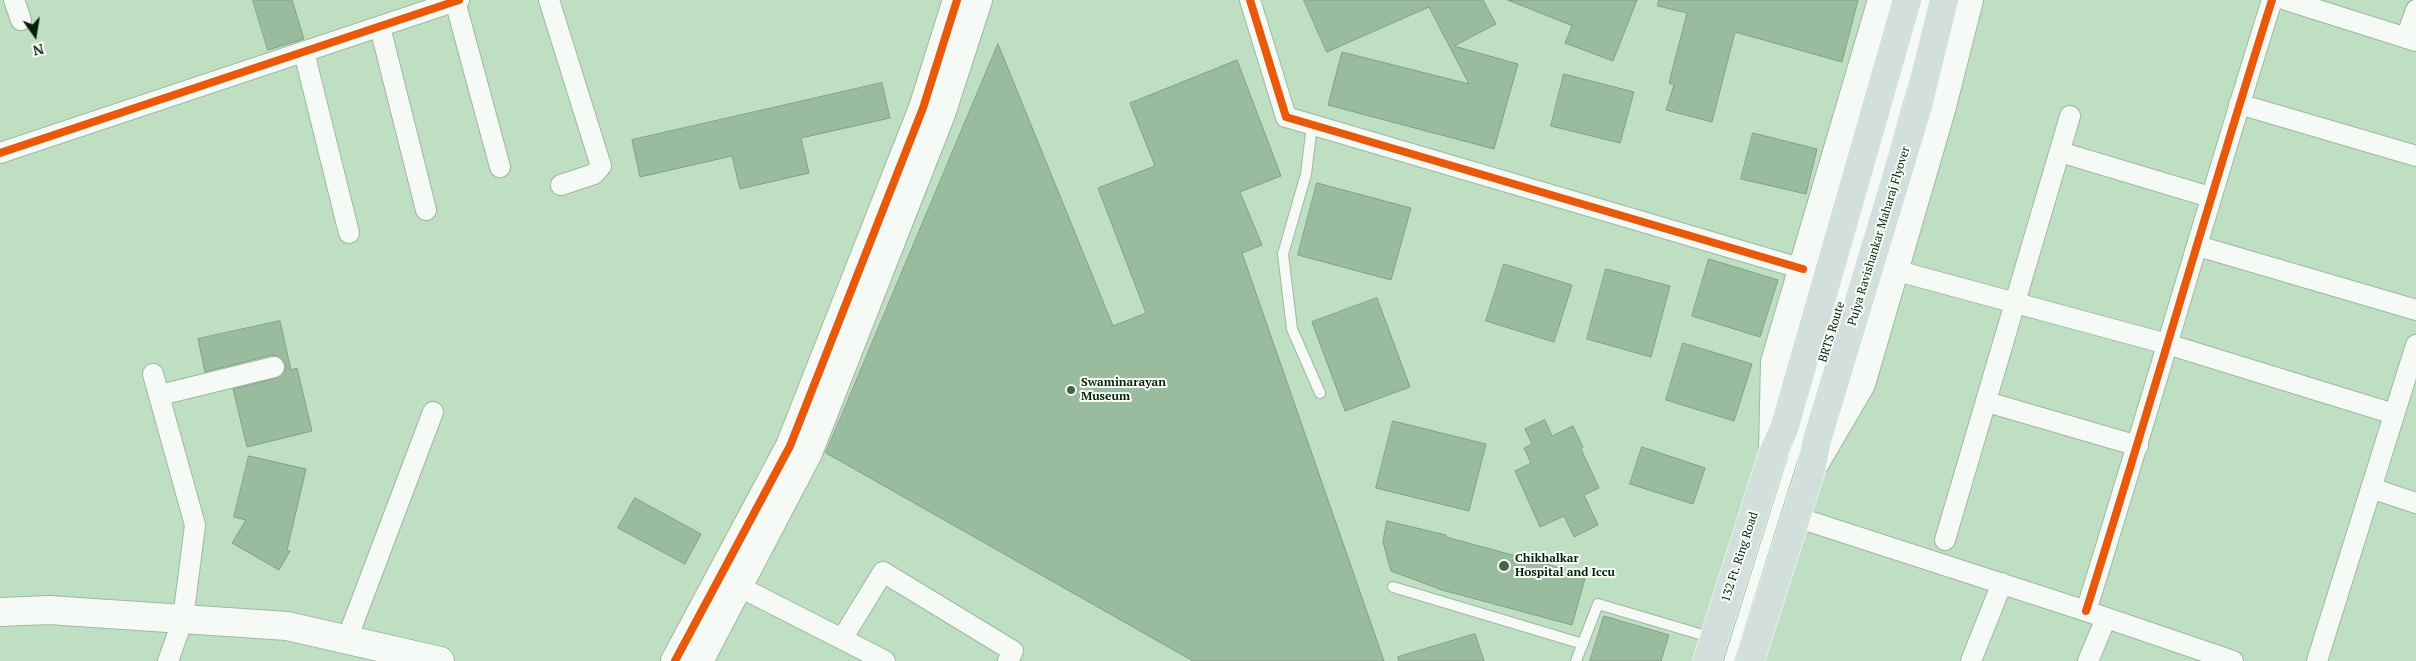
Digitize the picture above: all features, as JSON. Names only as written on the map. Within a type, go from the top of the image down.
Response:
[{"type":"main road","points":[[1778,441],[1907,0]]},
{"type":"main road","name":"Pujya Ravishankar Maharaj Flyover","points":[[1810,470],[1817,440],[1918,106],[1944,0]]},
{"type":"main road","name":"132 Ft. Ring Road","points":[[1710,649],[1778,441]]},
{"type":"main road","points":[[1750,661],[1810,470]]},
{"type":"street","points":[[14,0],[21,20]]},
{"type":"street","points":[[549,0],[600,166],[594,174],[561,185]]},
{"type":"street","points":[[675,661],[790,446],[923,108],[957,0]]},
{"type":"street","points":[[699,661],[808,453],[941,114],[978,0]]},
{"type":"street","points":[[1250,0],[1286,117],[1802,269]]},
{"type":"street","points":[[1778,441],[1775,362],[1882,0]]},
{"type":"street","points":[[1810,470],[1861,384],[1941,110],[1969,0]]},
{"type":"street","points":[[2086,610],[2138,446],[2167,344],[2198,246],[2210,197],[2272,0]]},
{"type":"street","points":[[2286,0],[2411,39],[2416,10]]},
{"type":"street","points":[[0,153],[457,1],[500,167]]},
{"type":"street","points":[[380,26],[426,210]]},
{"type":"street","points":[[304,52],[350,233]]},
{"type":"street","points":[[2239,104],[2416,156]]},
{"type":"street","points":[[1945,540],[2070,116]]},
{"type":"street","points":[[2060,152],[2210,197]]},
{"type":"street","points":[[2198,246],[2416,310]]},
{"type":"street","points":[[1894,270],[2167,344],[2394,414]]},
{"type":"street","points":[[2318,661],[2416,345]]},
{"type":"street","points":[[160,395],[274,367]]},
{"type":"street","points":[[153,374],[195,525],[183,619],[168,661]]},
{"type":"street","points":[[1987,402],[2138,446]]},
{"type":"street","points":[[347,639],[433,412]]},
{"type":"street","points":[[2371,488],[2416,503]]},
{"type":"street","points":[[1796,517],[2086,610],[2200,656],[2233,661]]},
{"type":"street","points":[[842,639],[883,572],[1013,651],[1008,661]]},
{"type":"street","points":[[1971,661],[2002,584]]},
{"type":"street","points":[[738,586],[885,661]]},
{"type":"street","points":[[0,612],[49,610],[287,626],[440,661]]},
{"type":"street","points":[[2088,661],[2106,618]]},
{"type":"lane","name":"BRTS Route","points":[[1729,661],[1829,344],[1927,0]]},
{"type":"lane","points":[[1312,125],[1306,174],[1283,254],[1292,329],[1320,394]]},
{"type":"lane","points":[[1393,587],[1583,644]]},
{"type":"lane","points":[[1576,661],[1598,604],[1710,649]]},
{"type":"building","points":[[253,0],[292,0],[304,39],[268,50]]},
{"type":"building","points":[[1304,0],[1483,0],[1496,24],[1454,46],[1518,64],[1494,149],[1328,105],[1342,52],[1469,84],[1429,7],[1327,52]]},
{"type":"building","points":[[1508,0],[1637,0],[1613,61],[1565,43],[1572,26]]},
{"type":"building","points":[[1659,0],[1858,0],[1842,62],[1735,32],[1712,122],[1666,110],[1674,85],[1669,83],[1687,13],[1658,6]]},
{"type":"building","name":"Swaminarayan Museum","points":[[998,44],[1113,326],[1146,313],[1098,188],[1155,166],[1130,103],[1237,60],[1281,176],[1240,192],[1262,245],[1242,253],[1384,661],[1193,661],[826,453]]},
{"type":"building","points":[[1564,74],[1634,92],[1620,143],[1551,126]]},
{"type":"building","points":[[882,83],[890,118],[801,138],[809,173],[740,189],[732,156],[640,177],[632,140]]},
{"type":"building","points":[[1753,133],[1817,149],[1806,194],[1741,179]]},
{"type":"building","points":[[1317,183],[1411,208],[1391,280],[1298,255]]},
{"type":"building","points":[[1709,259],[1778,280],[1760,337],[1692,316]]},
{"type":"building","points":[[1504,264],[1572,285],[1554,342],[1486,321]]},
{"type":"building","points":[[1606,269],[1670,286],[1651,357],[1587,339]]},
{"type":"building","points":[[1377,298],[1410,387],[1345,411],[1312,322]]},
{"type":"building","points":[[280,321],[291,370],[297,368],[312,431],[247,447],[233,389],[277,378],[285,371],[285,364],[278,356],[272,355],[205,372],[198,339]]},
{"type":"building","points":[[1683,343],[1752,364],[1734,421],[1666,400]]},
{"type":"building","points":[[1545,420],[1552,436],[1573,426],[1583,447],[1581,449],[1599,488],[1584,495],[1598,525],[1574,537],[1564,516],[1540,527],[1515,471],[1531,463],[1524,448],[1532,444],[1525,429]]},
{"type":"building","points":[[1393,421],[1486,444],[1469,511],[1376,488]]},
{"type":"building","points":[[1642,447],[1705,468],[1693,504],[1630,484]]},
{"type":"building","points":[[249,456],[306,469],[287,550],[290,551],[279,570],[232,543],[246,520],[234,517]]},
{"type":"building","points":[[635,498],[701,534],[685,564],[618,528]]},
{"type":"building","points":[[1387,521],[1446,535],[1446,537],[1586,575],[1572,625],[1442,590],[1391,571],[1383,542]]},
{"type":"building","points":[[1604,616],[1669,635],[1661,661],[1590,661]]},
{"type":"building","points":[[1475,634],[1484,661],[1399,661],[1398,657]]},
{"type":"cycle path","points":[[0,153],[459,0]]},
{"type":"cycle path","points":[[675,661],[790,446],[923,108],[957,0]]},
{"type":"cycle path","points":[[1250,0],[1286,117],[1803,269]]},
{"type":"cycle path","points":[[2086,611],[2272,0]]},
{"type":"place","name":"Swaminarayan Museum","points":[[1071,390]]},
{"type":"place","name":"Chikhalkar Hospital and Iccu","points":[[1504,566]]}]
